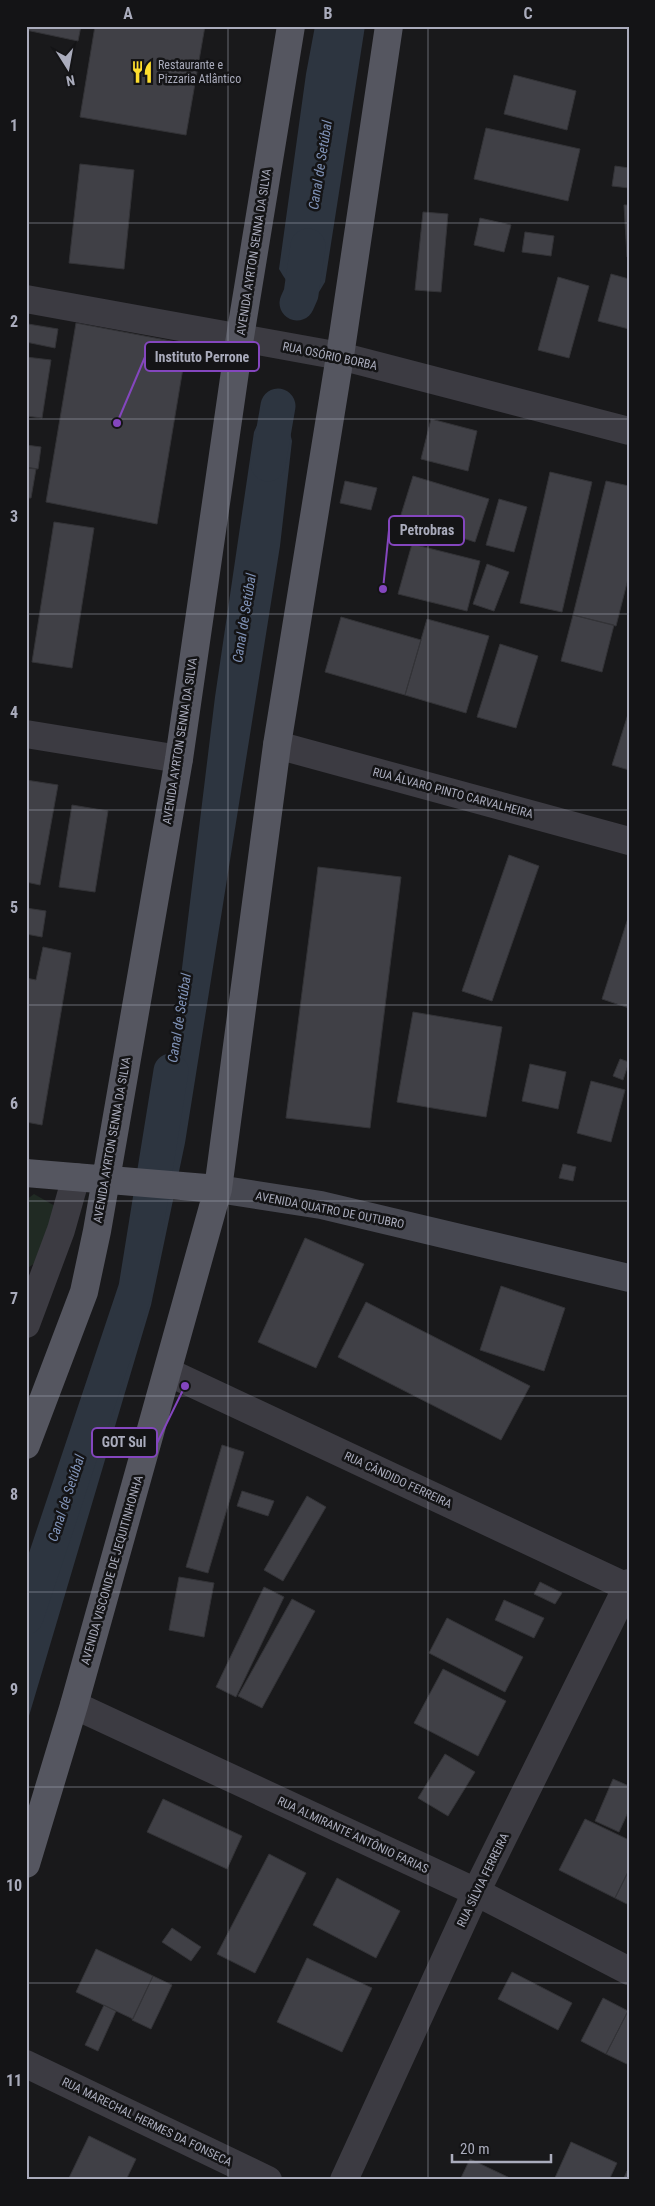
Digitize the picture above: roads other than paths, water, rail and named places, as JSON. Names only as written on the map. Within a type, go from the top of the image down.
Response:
[{"type":"main road","name":"AVENIDA AYRTON SENNA DA SILVA","points":[[26,1445],[84,1292],[106,1180],[179,759],[240,336],[291,26]]},
{"type":"main road","points":[[218,1189],[277,745],[340,356],[389,26]]},
{"type":"main road","name":"AVENIDA QUATRO DE OUTUBRO","points":[[26,1173],[139,1184],[218,1189],[321,1205],[629,1278]]},
{"type":"main road","name":"AVENIDA VISCONDE DE JEQUITINHONHA","points":[[26,1864],[74,1704],[218,1189]]},
{"type":"street","name":"RUA OSÓRIO BORBA","points":[[26,299],[240,336],[340,356],[629,431]]},
{"type":"street","points":[[26,734],[179,759]]},
{"type":"street","name":"RUA ÁLVARO PINTO CARVALHEIRA","points":[[277,745],[629,841]]},
{"type":"street","points":[[26,1324],[61,1230],[76,1177]]},
{"type":"street","name":"RUA CÂNDIDO FERREIRA","points":[[168,1372],[628,1586]]},
{"type":"street","name":"RUA SÍLVIA FERREIRA","points":[[344,2180],[476,1892],[628,1586]]},
{"type":"street","name":"RUA ALMIRANTE ANTÔNIO FARIAS","points":[[74,1704],[476,1892],[629,1971]]},
{"type":"street","name":"RUA MARECHAL HERMES DA FONSECA","points":[[26,2064],[268,2180]]},
{"type":"water","points":[[315,26],[365,26],[325,282],[319,292],[304,292],[294,289],[279,269],[306,74]]},
{"type":"water","points":[[275,416],[287,420],[292,441],[280,546],[185,1143],[151,1305],[26,1726],[26,1617],[136,1288],[164,1116],[215,697],[254,432],[261,417]]},
{"type":"waterway","name":"Canal de Setúbal","points":[[297,303],[301,294],[308,246]]},
{"type":"waterway","name":"Canal de Setúbal","points":[[268,464],[278,406]]},
{"type":"waterway","name":"Canal de Setúbal","points":[[26,1617],[136,1288],[171,1071]]},
{"type":"place","name":"Restaurante e Pizzaria Atlântico","points":[[142,72]]},
{"type":"place","name":"Instituto Perrone","points":[[117,423]]},
{"type":"place","name":"Petrobras","points":[[383,589]]},
{"type":"place","name":"GOT Sul","points":[[185,1386]]}]
